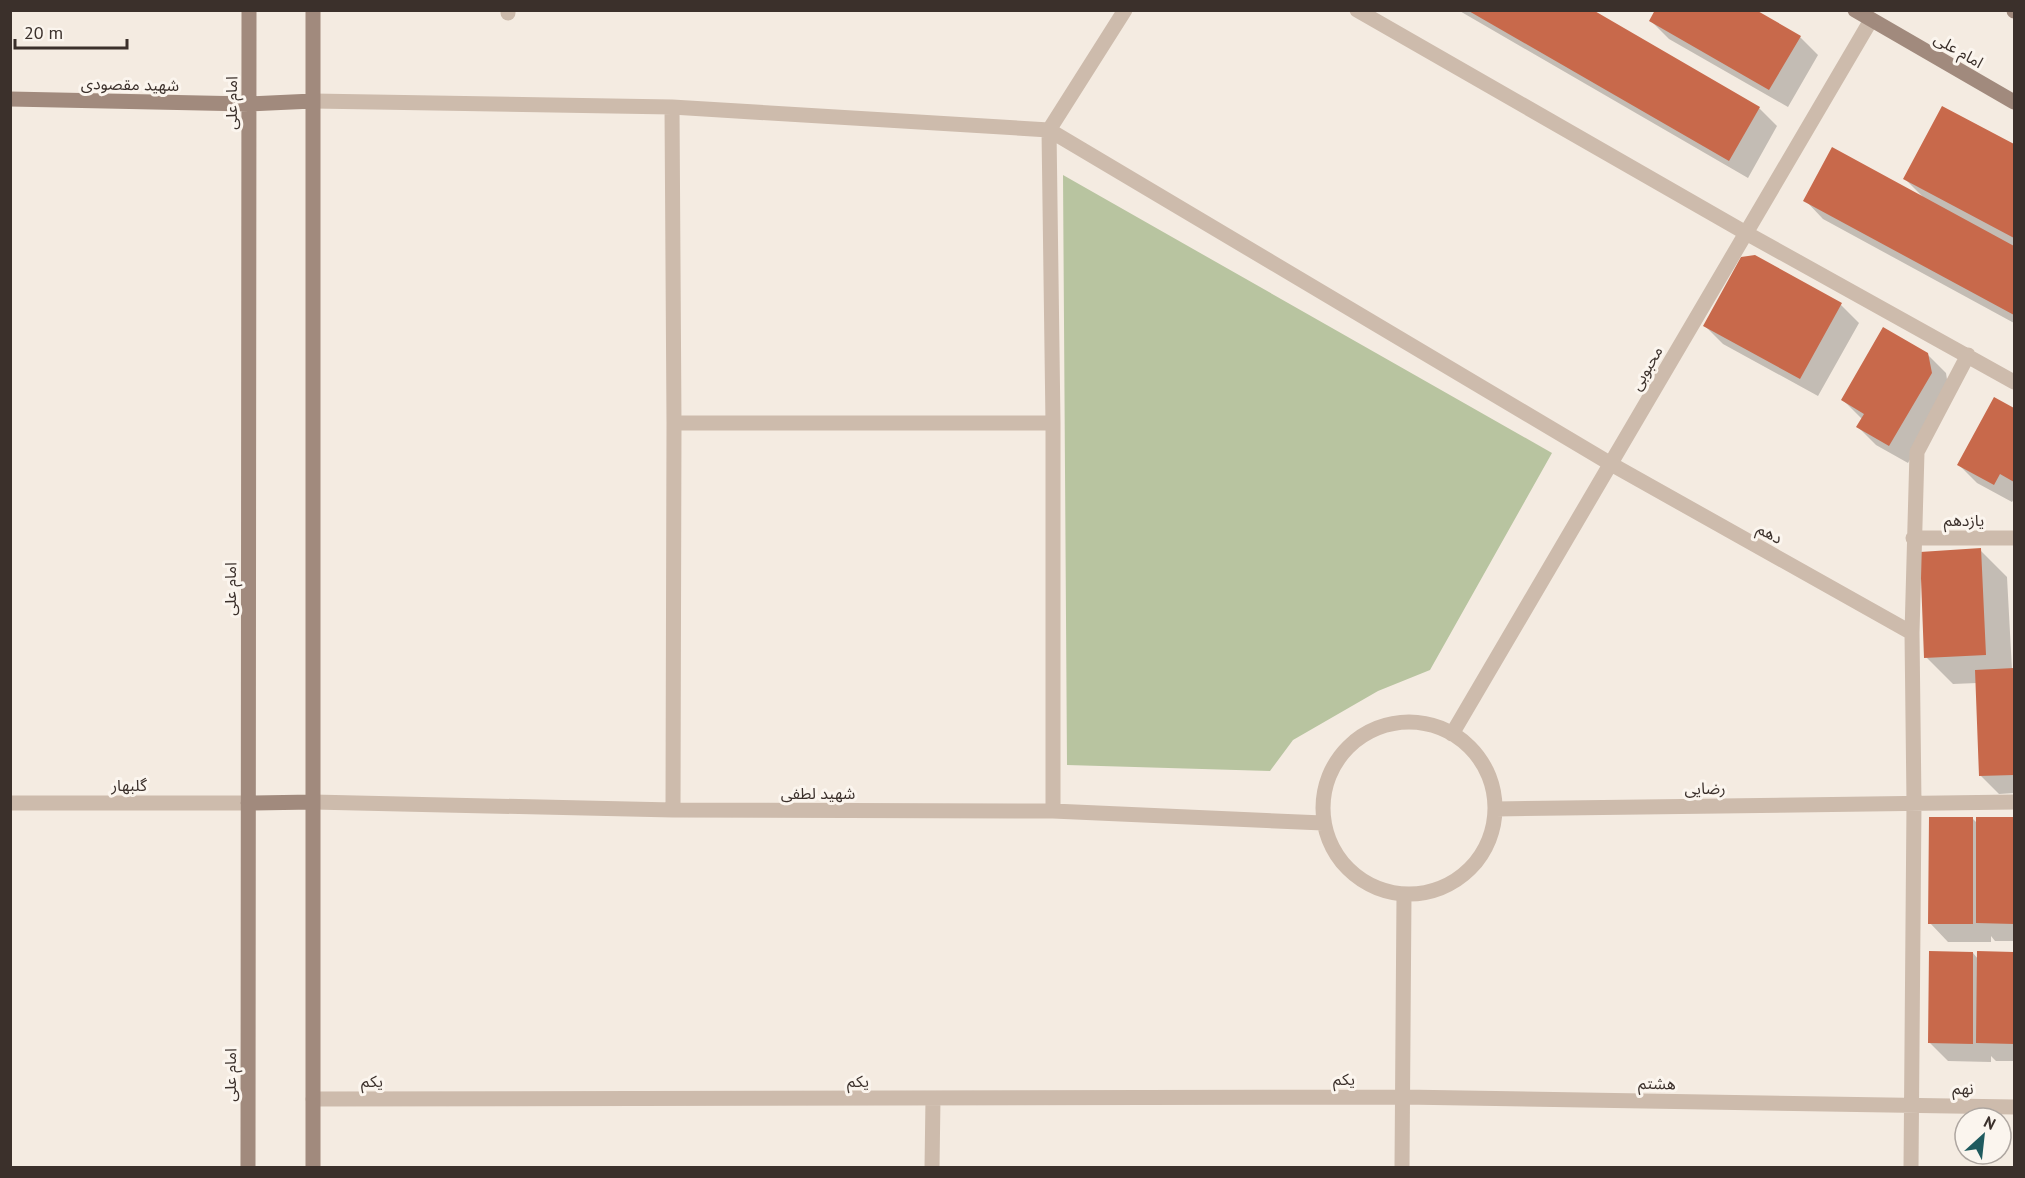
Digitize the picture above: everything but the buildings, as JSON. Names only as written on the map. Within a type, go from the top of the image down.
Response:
[{"type":"street","name":"امام علی","points":[[248,1167],[249,10]]},
{"type":"street","points":[[313,10],[313,1167]]},
{"type":"street","points":[[1053,811],[1053,423],[1049,130],[1125,10]]},
{"type":"street","points":[[1357,10],[1746,233],[2014,382]]},
{"type":"street","name":"امام علی","points":[[1855,10],[1874,15],[2014,102]]},
{"type":"street","name":"محبوبی","points":[[1452,734],[1874,15]]},
{"type":"street","name":"شهید مقصودی","points":[[10,99],[249,104],[312,101]]},
{"type":"street","points":[[312,101],[672,106],[1049,130]]},
{"type":"street","points":[[672,106],[673,810]]},
{"type":"street","name":"دهم","points":[[1049,130],[1611,464],[1912,633]]},
{"type":"street","points":[[1911,1167],[1914,803],[1912,633],[1917,452],[1968,355]]},
{"type":"street","points":[[674,423],[1053,423]]},
{"type":"street","name":"یازدهم","points":[[1913,538],[2014,538]]},
{"type":"street","points":[[1403,721],[1432,725],[1452,734],[1478,755],[1491,780],[1496,808],[1492,836],[1478,861],[1458,881],[1432,892],[1404,895],[1376,888],[1351,873],[1332,850],[1323,823],[1323,794],[1332,766],[1350,743],[1375,728],[1403,721]]},
{"type":"street","points":[[248,804],[313,802]]},
{"type":"street","name":"شهید لطفی","points":[[313,802],[673,810],[1053,811],[1323,823]]},
{"type":"street","name":"رضایی","points":[[1496,808],[2014,802]]},
{"type":"street","name":"گلبهار","points":[[10,803],[248,804]]},
{"type":"street","points":[[1402,1167],[1404,895]]},
{"type":"street","name":"یکم","points":[[313,1099],[1403,1097]]},
{"type":"street","name":"هشتم","points":[[1403,1097],[1911,1105]]},
{"type":"street","points":[[932,1167],[933,1098]]},
{"type":"street","name":"نهم","points":[[1911,1105],[2014,1107]]},
{"type":"green space","points":[[1063,175],[1552,453],[1430,670],[1378,691],[1293,740],[1270,771],[1067,765]]}]
